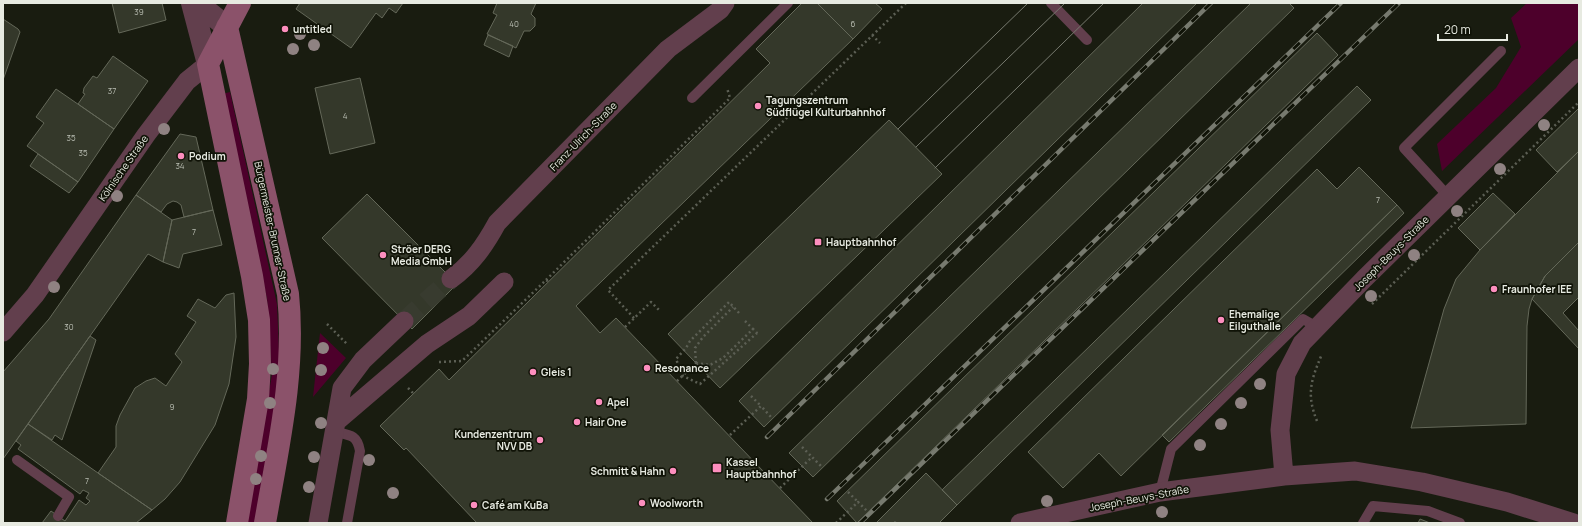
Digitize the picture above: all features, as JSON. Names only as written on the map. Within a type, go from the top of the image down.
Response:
[{"type":"main road","name":"Kölnische Straße","points":[[208,64],[240,3]]},
{"type":"main road","name":"Bürgermeister-Brunner-Straße","points":[[227,27],[288,294],[290,314],[291,346],[285,408],[265,523]]},
{"type":"main road","points":[[208,64],[252,276],[258,320],[260,364],[258,399],[237,523]]},
{"type":"street","points":[[192,3],[208,64]]},
{"type":"street","points":[[197,3],[227,27]]},
{"type":"street","name":"Franz-Ulrich-Straße","points":[[451,279],[461,272],[482,250],[497,223],[668,49],[720,10],[725,3]]},
{"type":"street","name":"Kölnische Straße","points":[[3,332],[35,295],[146,135],[187,81],[208,64]]},
{"type":"street","name":"Joseph-Beuys-Straße","points":[[1284,476],[1280,430],[1286,374],[1302,343],[1448,196],[1579,68]]},
{"type":"street","points":[[336,426],[427,344],[469,316],[504,282]]},
{"type":"street","points":[[318,523],[342,388],[363,360],[404,321]]},
{"type":"street","name":"Joseph-Beuys-Straße","points":[[1020,523],[1160,492],[1284,476],[1355,471],[1422,482],[1507,502],[1574,523]]},
{"type":"lane","points":[[692,98],[788,3]]},
{"type":"lane","points":[[1051,3],[1087,40]]},
{"type":"lane","points":[[1448,196],[1404,148],[1501,51]]},
{"type":"lane","points":[[1160,492],[1172,449],[1303,319],[1317,327]]},
{"type":"lane","points":[[336,426],[353,436],[358,442],[360,451],[347,523]]},
{"type":"lane","points":[[17,460],[69,497],[58,516]]},
{"type":"lane","points":[[1363,523],[1373,506],[1428,511],[1460,523]]},
{"type":"path","points":[[634,318],[608,290],[906,3]]},
{"type":"path","points":[[872,35],[880,43]]},
{"type":"path","points":[[546,280],[730,98],[720,71]]},
{"type":"path","points":[[1368,308],[1579,102]]},
{"type":"path","points":[[625,327],[651,302],[660,311]]},
{"type":"path","points":[[739,313],[728,302],[676,359],[683,376],[700,384],[758,334],[745,321]]},
{"type":"path","points":[[677,381],[696,363],[695,348],[702,337],[733,307]]},
{"type":"path","points":[[327,324],[351,348]]},
{"type":"path","points":[[696,363],[710,365],[722,358],[753,329]]},
{"type":"path","points":[[1317,421],[1311,406],[1312,379],[1323,353]]},
{"type":"path","points":[[751,396],[771,417]]},
{"type":"path","points":[[730,436],[761,406]]},
{"type":"path","points":[[802,447],[821,466]]},
{"type":"path","points":[[780,488],[812,457]]},
{"type":"path","points":[[848,492],[867,511]]},
{"type":"path","points":[[836,523],[858,502]]},
{"type":"shaded area","points":[[1527,3],[1579,3],[1579,39],[1442,171],[1437,144],[1496,88],[1521,47],[1511,18]]},
{"type":"shaded area","points":[[230,92],[277,304],[280,374],[255,523],[247,523],[272,374],[267,299],[222,94]]},
{"type":"shaded area","points":[[320,333],[346,358],[313,397]]},
{"type":"building","points":[[112,3],[162,3],[166,20],[119,33]]},
{"type":"building","points":[[300,3],[403,3],[396,13],[389,8],[382,18],[376,13],[351,48],[296,9]]},
{"type":"building","points":[[497,3],[536,3],[531,14],[535,18],[535,26],[530,31],[524,31],[516,48],[487,34],[497,15],[493,13]]},
{"type":"building","name":"Kassel Hauptbahnhof","points":[[802,3],[817,3],[853,39],[576,306],[600,333],[616,318],[813,523],[477,523],[406,448],[404,450],[380,426],[439,369],[449,380],[770,63],[756,49]]},
{"type":"building","points":[[817,3],[875,3],[882,9],[853,39]]},
{"type":"building","points":[[1143,3],[1197,3],[764,427],[739,401]]},
{"type":"building","points":[[1251,3],[1289,3],[1294,8],[813,477],[789,453]]},
{"type":"building","points":[[3,19],[20,32],[3,80]]},
{"type":"building","points":[[1317,33],[1338,55],[857,523],[837,501]]},
{"type":"building","points":[[488,35],[513,46],[509,57],[484,45]]},
{"type":"building","points":[[113,56],[148,81],[114,129],[78,104],[85,94],[83,93],[84,88],[93,76],[97,78]]},
{"type":"building","points":[[360,78],[375,143],[330,154],[315,88]]},
{"type":"building","points":[[1357,86],[1371,100],[957,505],[942,490]]},
{"type":"building","points":[[56,89],[114,129],[78,182],[27,146],[44,123],[36,117]]},
{"type":"building","points":[[1579,108],[1579,151],[1557,172],[1536,150]]},
{"type":"building","points":[[889,120],[942,174],[720,388],[668,334]]},
{"type":"building","points":[[180,134],[196,137],[213,210],[184,217],[181,205],[177,202],[173,201],[167,204],[161,212],[136,195]]},
{"type":"building","name":"Fraunhofer IEE","points":[[1579,151],[1579,242],[1545,276],[1532,299],[1529,309],[1527,326],[1526,424],[1411,428],[1444,309],[1456,279],[1480,250]]},
{"type":"building","points":[[38,154],[78,182],[69,193],[30,166]]},
{"type":"building","name":"Ehemalige Eilguthalle","points":[[1359,167],[1397,205],[1121,476],[1099,453],[1063,488],[1028,452],[1317,169],[1337,189]]},
{"type":"building","points":[[1493,193],[1515,214],[1480,250],[1458,228]]},
{"type":"building","name":"Ströer DERG Media GmbH","points":[[367,194],[457,284],[412,329],[322,238]]},
{"type":"building","points":[[136,195],[172,220],[163,262],[148,254],[3,459],[3,372],[49,319]]},
{"type":"building","points":[[1397,205],[1404,213],[1169,442],[1162,435]]},
{"type":"building","points":[[213,210],[222,245],[183,254],[179,268],[163,262],[172,220]]},
{"type":"building","points":[[1579,242],[1579,297],[1563,313],[1579,331],[1579,349],[1532,299],[1545,276]]},
{"type":"building","points":[[234,293],[236,337],[229,384],[215,425],[180,482],[165,499],[152,510],[98,473],[116,447],[116,426],[120,415],[135,388],[146,381],[155,378],[166,386],[182,362],[175,354],[196,322],[187,316],[198,299],[215,308],[226,295]]},
{"type":"building","points":[[90,336],[96,340],[62,440],[55,435],[52,440],[28,424]]},
{"type":"building","points":[[28,424],[152,510],[136,523],[42,523],[51,511],[65,521],[79,500],[86,505],[90,501],[86,498],[89,493],[83,490],[80,494],[18,449],[21,445],[16,441]]},
{"type":"building","points":[[926,473],[957,505],[939,523],[876,523]]},
{"type":"building","points":[[1420,519],[1430,523],[1418,523]]},
{"type":"tunnel","points":[[404,321],[451,279]]},
{"type":"tram line","points":[[898,129],[1028,3]]},
{"type":"tram line","points":[[916,147],[1065,3]]},
{"type":"tram line","points":[[935,168],[1104,3]]},
{"type":"railway","points":[[767,437],[1211,3]]},
{"type":"railway","points":[[827,499],[1341,3]]},
{"type":"railway","points":[[860,523],[1399,3]]},
{"type":"place","name":"untitled","points":[[285,29]]},
{"type":"place","name":"Tagungszentrum Südflügel Kulturbahnhof","points":[[758,106]]},
{"type":"place","name":"Podium","points":[[181,156]]},
{"type":"place","name":"Hauptbahnhof","points":[[818,242]]},
{"type":"place","name":"Ströer DERG Media GmbH","points":[[383,255]]},
{"type":"place","name":"Fraunhofer IEE","points":[[1494,289]]},
{"type":"place","name":"Ehemalige Eilguthalle","points":[[1221,320]]},
{"type":"place","name":"Resonance","points":[[647,368]]},
{"type":"place","name":"Gleis 1","points":[[533,372]]},
{"type":"place","name":"Apel","points":[[599,402]]},
{"type":"place","name":"Hair One","points":[[577,422]]},
{"type":"place","name":"Kundenzentrum NVV DB","points":[[540,440]]},
{"type":"place","name":"Kassel Hauptbahnhof","points":[[717,468]]},
{"type":"place","name":"Schmitt & Hahn","points":[[673,471]]},
{"type":"place","name":"Woolworth","points":[[642,503]]},
{"type":"place","name":"Café am KuBa","points":[[474,505]]}]
